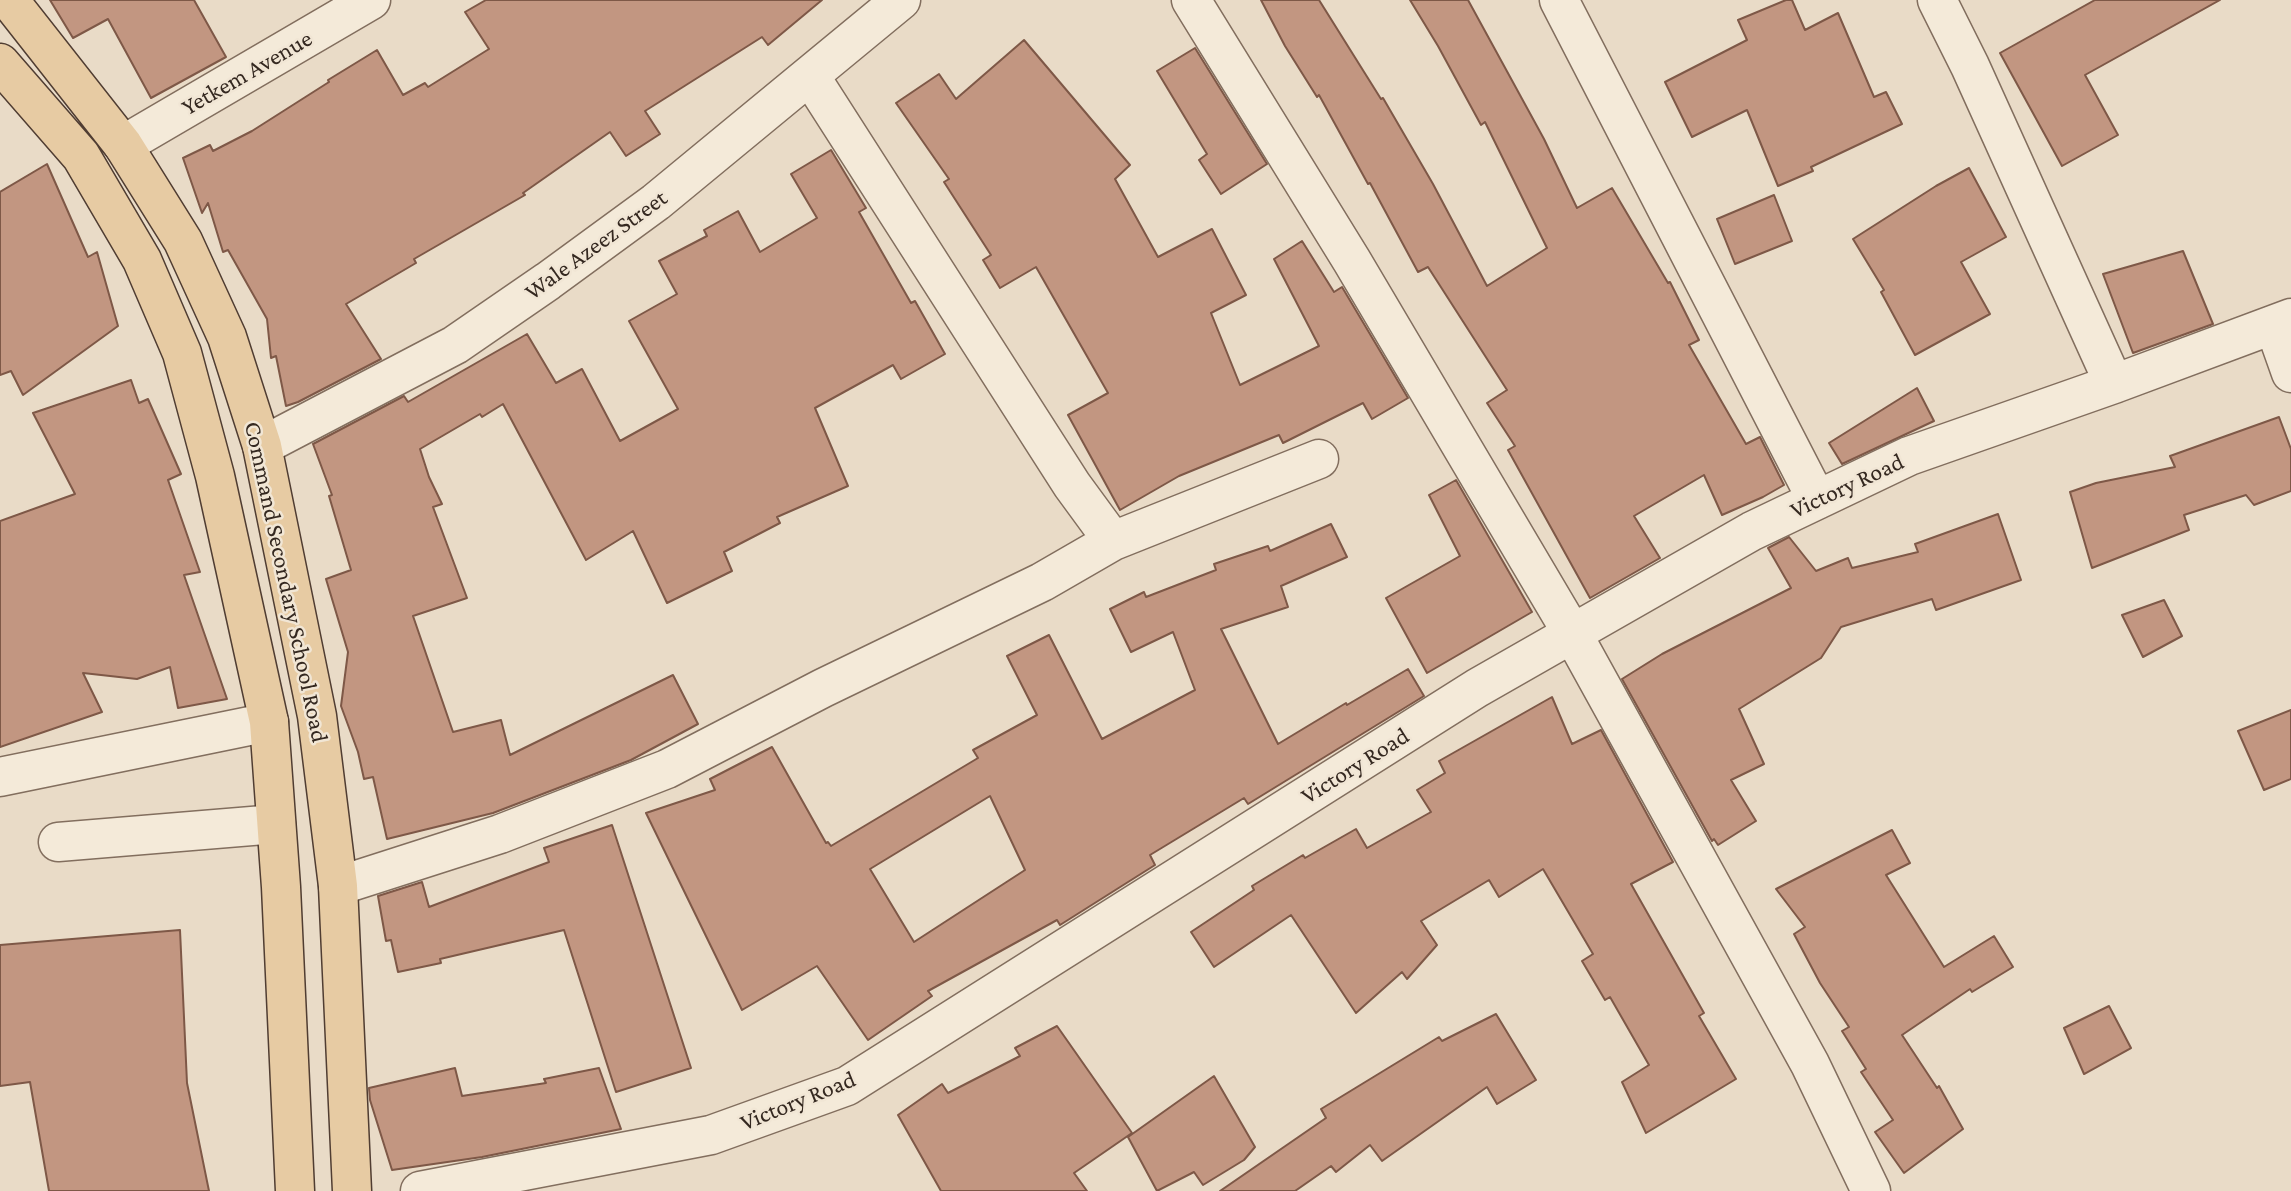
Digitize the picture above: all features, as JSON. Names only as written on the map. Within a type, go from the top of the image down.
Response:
[{"type":"main road","name":"Command Secondary School Road","points":[[9,0],[123,145],[189,253],[227,337],[262,446],[317,716],[338,886],[352,1191]]},
{"type":"main road","name":"Command Secondary School Road","points":[[0,63],[80,156],[142,260],[182,353],[215,476],[269,722],[295,1191]]},
{"type":"street","name":"Yetkem Avenue","points":[[123,145],[371,0]]},
{"type":"street","name":"Wale Azeez Street","points":[[262,446],[455,345],[548,281],[656,202],[901,0]]},
{"type":"street","points":[[1191,0],[1360,273],[1572,634],[1810,1064],[1871,1191]]},
{"type":"street","points":[[1559,0],[1817,500]]},
{"type":"street","points":[[1937,0],[1976,78],[2114,384]]},
{"type":"street","points":[[810,76],[1072,485],[1113,541]]},
{"type":"street","points":[[2282,321],[2291,373]]},
{"type":"street","name":"Victory Road","points":[[420,1191],[711,1135],[847,1086],[1477,688],[1752,531],[1909,456],[2282,321]]},
{"type":"street","points":[[338,886],[500,834],[667,769],[823,688],[1042,582],[1113,541],[1319,459]]},
{"type":"street","points":[[0,777],[269,722]]},
{"type":"street","points":[[58,842],[276,824]]},
{"type":"building","points":[[50,0],[194,0],[226,57],[151,98],[108,19],[73,38]]},
{"type":"building","points":[[486,0],[822,0],[768,45],[762,37],[645,111],[660,134],[626,156],[610,132],[523,193],[525,195],[414,259],[416,263],[346,304],[381,359],[286,406],[276,356],[271,358],[267,319],[228,250],[223,252],[208,203],[202,213],[183,158],[210,145],[213,151],[252,131],[377,50],[403,95],[425,83],[428,87],[489,49],[465,12]]},
{"type":"building","points":[[1261,0],[1319,0],[1381,99],[1383,98],[1433,184],[1487,286],[1547,248],[1485,122],[1481,125],[1410,0],[1468,0],[1544,139],[1577,208],[1612,188],[1668,283],[1670,282],[1699,340],[1689,345],[1746,444],[1760,437],[1784,485],[1722,515],[1704,475],[1634,516],[1660,558],[1590,598],[1508,450],[1515,446],[1487,403],[1507,390],[1428,267],[1418,272],[1370,183],[1368,184],[1319,95],[1317,97],[1285,46]]},
{"type":"building","points":[[1792,0],[1805,30],[1838,13],[1874,97],[1886,92],[1902,124],[1811,167],[1813,171],[1778,186],[1747,110],[1692,137],[1665,82],[1747,40],[1738,20]]},
{"type":"building","points":[[2095,0],[2220,0],[2085,75],[2118,135],[2062,166],[2000,53]]},
{"type":"building","points":[[1024,40],[1130,165],[1115,179],[1158,257],[1212,229],[1246,295],[1211,313],[1240,385],[1319,346],[1274,259],[1302,241],[1334,292],[1342,287],[1408,398],[1372,419],[1363,403],[1283,443],[1279,435],[1179,476],[1120,510],[1068,415],[1108,393],[1036,267],[1000,288],[983,260],[991,255],[944,182],[949,179],[896,103],[939,74],[956,99]]},
{"type":"building","points":[[1195,48],[1267,164],[1221,194],[1199,160],[1207,154],[1157,71]]},
{"type":"building","points":[[831,150],[866,208],[859,212],[911,303],[915,301],[945,354],[901,379],[893,365],[815,408],[848,486],[777,517],[780,523],[724,552],[732,571],[667,603],[633,531],[586,560],[503,404],[482,417],[480,414],[420,449],[442,504],[433,507],[467,598],[413,616],[453,732],[501,720],[510,755],[673,675],[698,724],[631,760],[493,813],[387,839],[373,777],[364,779],[358,752],[341,706],[348,652],[326,579],[351,570],[329,496],[332,495],[313,444],[404,396],[408,402],[527,334],[556,383],[582,369],[620,441],[678,409],[629,321],[677,294],[659,261],[707,236],[704,230],[738,211],[760,252],[817,218],[791,174]]},
{"type":"building","points":[[47,164],[88,257],[97,252],[118,326],[23,395],[11,371],[0,375],[0,192]]},
{"type":"building","points":[[1969,168],[2006,237],[1961,262],[1990,314],[1915,355],[1881,292],[1884,290],[1853,239]]},
{"type":"building","points":[[1774,195],[1792,241],[1735,264],[1717,219]]},
{"type":"building","points":[[2183,251],[2213,324],[2133,353],[2103,274]]},
{"type":"building","points":[[131,380],[139,403],[148,399],[181,474],[168,480],[200,572],[184,575],[227,699],[178,708],[170,667],[137,679],[83,673],[102,712],[0,747],[0,521],[75,494],[33,413]]},
{"type":"building","points":[[1917,388],[1934,421],[1842,464],[1829,443]]},
{"type":"building","points":[[2279,417],[2291,449],[2291,491],[2254,505],[2246,495],[2184,515],[2189,530],[2092,568],[2070,492],[2096,483],[2175,467],[2170,456]]},
{"type":"building","points":[[1456,480],[1532,612],[1427,673],[1386,598],[1460,556],[1429,495]]},
{"type":"building","points":[[1998,514],[2021,580],[1936,610],[1932,599],[1841,627],[1821,658],[1739,709],[1764,764],[1731,780],[1756,821],[1718,845],[1714,839],[1712,841],[1622,679],[1662,654],[1791,588],[1768,548],[1789,537],[1816,571],[1848,558],[1852,568],[1918,552],[1915,544]]},
{"type":"building","points":[[1331,524],[1347,557],[1281,586],[1288,607],[1221,629],[1278,744],[1408,669],[1424,696],[1248,804],[1244,798],[1150,855],[1155,865],[1060,925],[1057,920],[928,991],[932,996],[868,1040],[817,966],[742,1010],[646,813],[715,790],[710,779],[772,747],[826,843],[831,846],[978,758],[973,750],[1037,715],[1007,656],[1049,635],[1102,739],[1195,690],[1173,632],[1131,652],[1110,609],[1144,592],[1146,597],[1216,570],[1214,564],[1268,546],[1270,551]],"holes":[[[990,796],[1025,870],[914,942],[870,869]]]},
{"type":"building","points":[[2164,600],[2182,636],[2143,657],[2122,615]]},
{"type":"building","points":[[1552,697],[1572,744],[1601,730],[1673,862],[1631,884],[1704,1013],[1699,1016],[1736,1079],[1646,1133],[1622,1082],[1649,1065],[1610,997],[1605,1000],[1582,961],[1593,954],[1543,869],[1499,897],[1489,880],[1421,921],[1437,945],[1407,979],[1402,972],[1356,1013],[1291,915],[1214,967],[1191,932],[1254,890],[1252,886],[1303,855],[1305,858],[1356,829],[1367,848],[1431,812],[1417,790],[1445,773],[1439,761]]},
{"type":"building","points":[[2291,710],[2291,779],[2264,790],[2238,731]]},
{"type":"building","points":[[612,825],[691,1068],[616,1092],[564,930],[440,959],[441,963],[398,972],[391,940],[386,941],[378,896],[422,882],[429,907],[549,862],[544,848]]},
{"type":"building","points":[[1892,830],[1910,863],[1886,875],[1944,967],[1994,936],[2013,967],[1972,992],[1970,989],[1902,1035],[1937,1088],[1939,1086],[1963,1129],[1904,1173],[1875,1132],[1893,1120],[1861,1072],[1866,1069],[1842,1031],[1849,1027],[1820,983],[1794,934],[1805,927],[1776,889]]},
{"type":"building","points":[[180,930],[187,1083],[209,1191],[49,1191],[30,1082],[0,1086],[0,945]]},
{"type":"building","points":[[2109,1006],[2131,1048],[2084,1074],[2064,1028]]},
{"type":"building","points":[[1496,1014],[1536,1080],[1497,1104],[1487,1087],[1382,1161],[1370,1145],[1336,1172],[1331,1166],[1295,1191],[1220,1191],[1326,1118],[1321,1109],[1439,1037],[1442,1041]]},
{"type":"building","points":[[1057,1026],[1132,1133],[1074,1173],[1087,1191],[941,1191],[898,1115],[942,1084],[948,1093],[1020,1056],[1015,1048]]},
{"type":"building","points":[[455,1068],[462,1096],[546,1083],[544,1079],[599,1068],[621,1129],[482,1157],[392,1170],[370,1100],[369,1088]]},
{"type":"building","points":[[1214,1076],[1255,1147],[1244,1160],[1203,1185],[1194,1172],[1157,1191],[1128,1137]]}]
